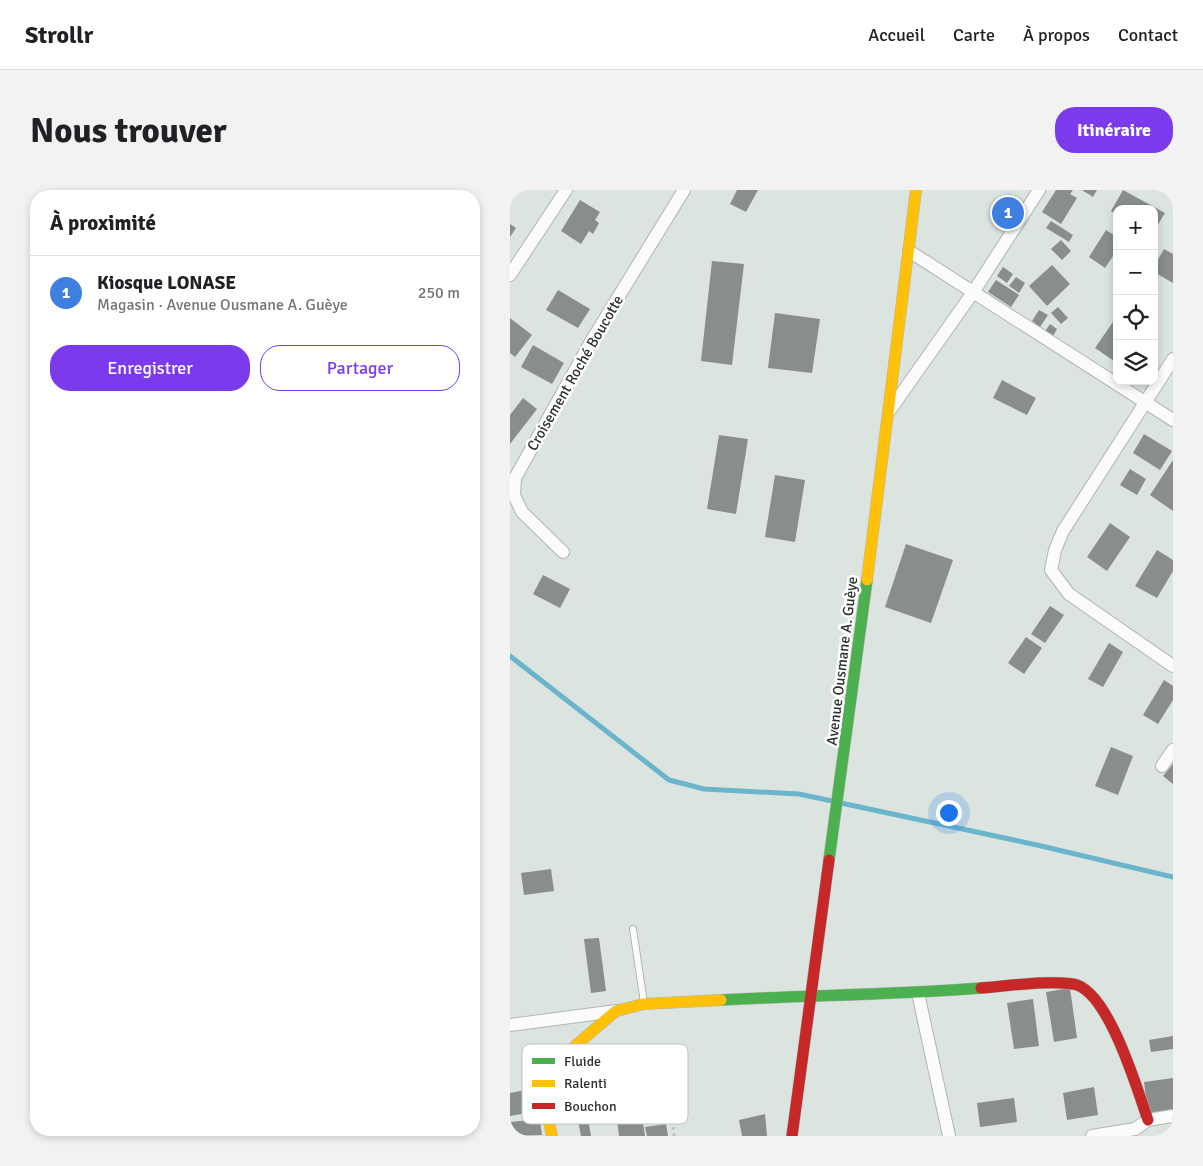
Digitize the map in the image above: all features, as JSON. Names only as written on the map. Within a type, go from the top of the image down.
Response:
[{"type":"street","points":[[510,275],[566,190]]},
{"type":"street","name":"Croisement Roché Boucotte","points":[[563,552],[522,512],[514,495],[515,478],[592,340],[684,190]]},
{"type":"street","name":"Avenue Ousmane A. Guèye","points":[[792,1136],[809,995],[840,794],[890,411],[916,190]]},
{"type":"street","points":[[890,411],[974,291],[1039,190]]},
{"type":"street","points":[[909,251],[1173,420]]},
{"type":"street","points":[[1173,359],[1144,402],[1132,426],[1063,531],[1055,550],[1051,570],[1069,594],[1173,666]]},
{"type":"street","points":[[1162,766],[1173,750]]},
{"type":"street","points":[[510,1025],[616,1011],[644,1004],[809,995],[918,993],[1033,984],[1080,986],[1090,992],[1099,1003],[1121,1045],[1148,1120]]},
{"type":"street","points":[[918,993],[949,1136]]},
{"type":"street","points":[[577,1044],[616,1011]]},
{"type":"street","points":[[1092,1136],[1136,1132],[1148,1120],[1173,1116]]},
{"type":"lane","points":[[633,929],[644,1004]]},
{"type":"building","points":[[737,190],[758,190],[746,212],[730,204]]},
{"type":"building","points":[[1056,190],[1073,190],[1070,194],[1077,198],[1061,224],[1042,212]]},
{"type":"building","points":[[1082,190],[1097,190],[1093,197]]},
{"type":"building","points":[[1123,190],[1150,205],[1114,205]]},
{"type":"building","points":[[580,200],[600,212],[595,220],[599,223],[593,234],[589,231],[581,244],[561,231]]},
{"type":"building","points":[[1158,209],[1165,213],[1158,224]]},
{"type":"building","points":[[1051,221],[1073,235],[1069,242],[1046,228]]},
{"type":"building","points":[[510,224],[516,228],[510,237]]},
{"type":"building","points":[[1106,230],[1113,234],[1113,256],[1105,268],[1089,257]]},
{"type":"building","points":[[1061,240],[1071,251],[1062,260],[1051,249]]},
{"type":"building","points":[[1164,249],[1173,254],[1173,283],[1158,274],[1158,260]]},
{"type":"building","points":[[712,261],[744,264],[732,365],[701,361]]},
{"type":"building","points":[[1052,265],[1070,284],[1047,306],[1029,286]]},
{"type":"building","points":[[1003,267],[1013,274],[1007,283],[997,276]]},
{"type":"building","points":[[1016,277],[1025,283],[1019,293],[1009,286]]},
{"type":"building","points":[[996,280],[1019,295],[1011,307],[988,292]]},
{"type":"building","points":[[558,290],[590,309],[578,328],[546,310]]},
{"type":"building","points":[[1058,307],[1068,318],[1061,324],[1051,313]]},
{"type":"building","points":[[1039,310],[1048,315],[1040,327],[1032,321]]},
{"type":"building","points":[[775,313],[820,319],[812,373],[768,368]]},
{"type":"building","points":[[510,318],[532,335],[515,357],[510,353]]},
{"type":"building","points":[[1113,322],[1113,360],[1095,348]]},
{"type":"building","points":[[1050,324],[1057,329],[1052,338],[1044,333]]},
{"type":"building","points":[[533,345],[564,363],[552,384],[521,367]]},
{"type":"building","points":[[1002,380],[1036,398],[1027,415],[993,398]]},
{"type":"building","points":[[523,398],[537,409],[510,444],[510,415]]},
{"type":"building","points":[[1144,434],[1172,451],[1160,470],[1133,453]]},
{"type":"building","points":[[719,435],[748,439],[736,514],[707,509]]},
{"type":"building","points":[[1173,460],[1173,511],[1150,495]]},
{"type":"building","points":[[1130,469],[1146,479],[1137,495],[1120,485]]},
{"type":"building","points":[[775,475],[805,480],[795,542],[765,537]]},
{"type":"building","points":[[1110,523],[1130,537],[1107,571],[1087,557]]},
{"type":"building","points":[[906,544],[953,560],[931,623],[885,607]]},
{"type":"building","points":[[1157,550],[1173,560],[1173,571],[1157,598],[1135,586]]},
{"type":"building","points":[[543,575],[570,589],[560,608],[533,594]]},
{"type":"building","points":[[1050,606],[1064,615],[1045,643],[1031,634]]},
{"type":"building","points":[[1026,637],[1042,648],[1024,674],[1008,663]]},
{"type":"building","points":[[1109,643],[1123,652],[1103,687],[1088,679]]},
{"type":"building","points":[[1164,680],[1173,686],[1173,700],[1158,724],[1143,715]]},
{"type":"building","points":[[1111,747],[1133,756],[1118,795],[1095,786]]},
{"type":"building","points":[[1173,764],[1173,784],[1163,776]]},
{"type":"building","points":[[551,869],[554,891],[524,895],[521,873]]},
{"type":"building","points":[[599,938],[606,991],[591,993],[584,939]]},
{"type":"building","points":[[1070,988],[1077,1038],[1054,1042],[1046,992]]},
{"type":"building","points":[[1033,999],[1039,1046],[1014,1049],[1007,1003]]},
{"type":"building","points":[[1173,1036],[1173,1049],[1151,1052],[1149,1040]]},
{"type":"building","points":[[1173,1078],[1173,1109],[1148,1113],[1144,1082]]},
{"type":"building","points":[[1094,1087],[1098,1115],[1067,1120],[1063,1093]]},
{"type":"building","points":[[522,1091],[522,1114],[510,1116],[510,1093]]},
{"type":"building","points":[[1014,1098],[1017,1122],[980,1127],[977,1103]]},
{"type":"building","points":[[765,1114],[767,1136],[742,1136],[739,1120]]},
{"type":"building","points":[[522,1121],[522,1124],[541,1124],[542,1135],[510,1136],[510,1122]]},
{"type":"building","points":[[579,1124],[589,1124],[591,1136],[581,1136]]},
{"type":"building","points":[[618,1124],[643,1124],[645,1136],[619,1136]]},
{"type":"building","points":[[666,1124],[668,1136],[647,1136],[645,1127]]},
{"type":"waterway","points":[[510,656],[669,780],[704,789],[799,794],[832,801]]},
{"type":"waterway","points":[[841,803],[1037,845],[1173,877]]},
{"type":"traffic: fast","points":[[829,860],[867,580]]},
{"type":"traffic: fast","points":[[721,1000],[981,988]]},
{"type":"traffic: slow","points":[[867,580],[916,190]]},
{"type":"traffic: slow","points":[[577,1044],[616,1011],[644,1004],[721,1000]]},
{"type":"traffic: slow","points":[[549,1124],[552,1136]]},
{"type":"traffic: jam","points":[[792,1136],[829,860]]},
{"type":"traffic: jam","points":[[981,988],[1062,983],[1073,984],[1086,990],[1098,1003],[1120,1042],[1148,1120]]},
{"type":"place","name":"Kiosque LONASE","points":[[1008,213]]}]
